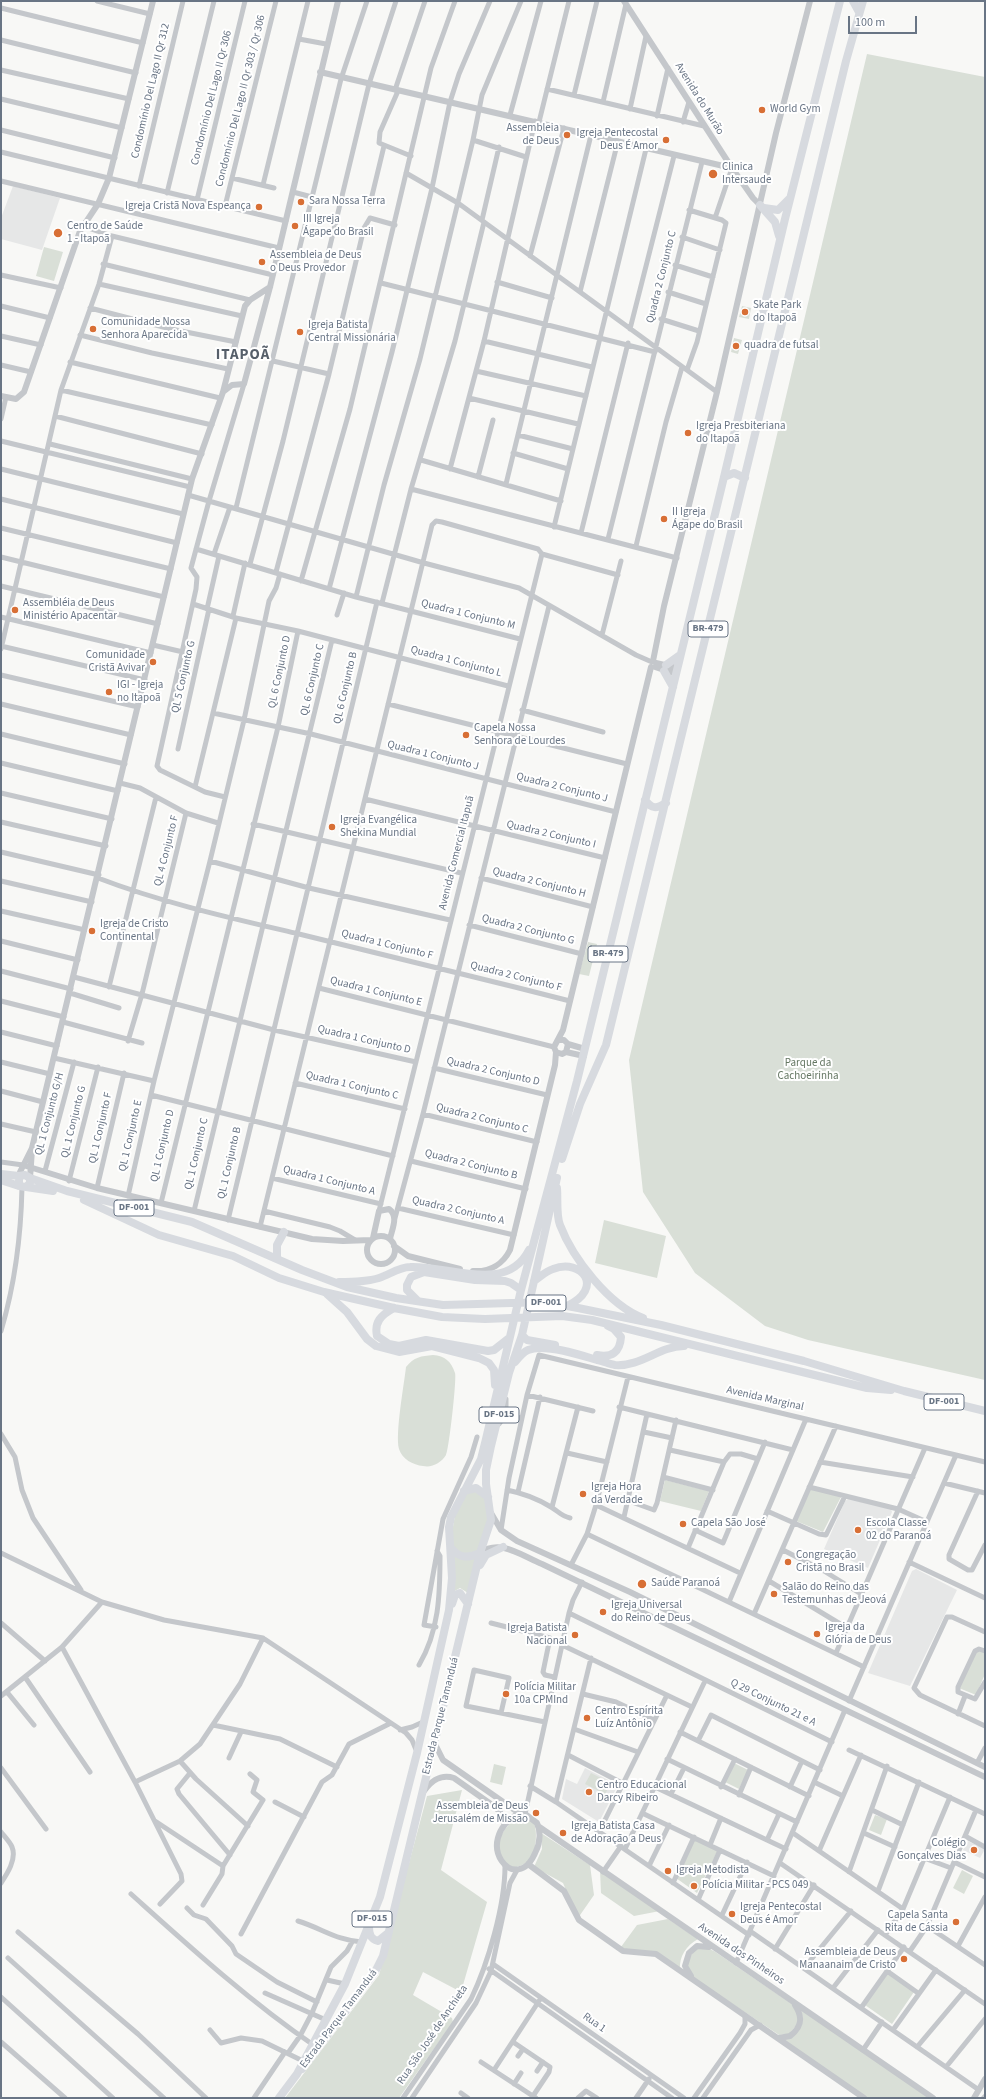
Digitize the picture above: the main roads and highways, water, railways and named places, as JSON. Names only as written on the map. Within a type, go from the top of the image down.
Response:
[{"type":"main road","name":"BR-479","points":[[536,1235],[584,1052],[724,477],[826,48],[841,1]]},
{"type":"main road","points":[[853,1],[859,12]]},
{"type":"main road","name":"BR-479","points":[[534,1281],[557,1178],[572,1125],[606,1045],[859,12],[863,1]]},
{"type":"main road","points":[[780,240],[777,225],[762,207],[778,210],[791,197]]},
{"type":"main road","points":[[724,477],[734,473],[745,478]]},
{"type":"main road","points":[[672,687],[665,668],[680,654]]},
{"type":"main road","points":[[645,800],[655,808],[666,803]]},
{"type":"main road","name":"DF-001","points":[[1,1174],[20,1176],[25,1175],[71,1192],[192,1222],[333,1282],[396,1298],[443,1305],[545,1302],[567,1306],[661,1325],[804,1361],[904,1391],[985,1411]]},
{"type":"main road","points":[[20,1176],[18,1179],[23,1187],[30,1183],[30,1178]]},
{"type":"main road","points":[[557,1178],[560,1224],[584,1266],[600,1287],[621,1306],[635,1315],[661,1325]]},
{"type":"main road","name":"DF-001","points":[[1,1180],[23,1187],[71,1192]]},
{"type":"main road","points":[[71,1192],[159,1235],[233,1256],[278,1278],[324,1292],[394,1308]]},
{"type":"main road","points":[[276,1258],[277,1245],[284,1232]]},
{"type":"main road","points":[[333,1282],[366,1281],[410,1267],[468,1274],[495,1274],[515,1266],[525,1257],[536,1235]]},
{"type":"main road","name":"Estrada Parque Tamanduá","points":[[280,2098],[297,2074],[345,1984],[380,1897],[417,1753],[449,1610],[452,1578],[449,1527],[451,1517],[464,1485],[481,1459],[494,1408],[509,1337],[536,1235]]},
{"type":"main road","points":[[534,1281],[550,1269],[558,1267],[572,1267],[582,1273],[587,1282],[586,1292],[578,1300],[567,1306]]},
{"type":"main road","points":[[419,1301],[407,1290],[407,1285],[411,1277],[424,1272],[475,1280],[505,1281],[511,1283],[520,1293]]},
{"type":"main road","name":"Estrada Parque Tamanduá","points":[[297,2074],[306,2066],[375,1972],[383,1956],[480,1553],[488,1533],[491,1513],[486,1470],[493,1437],[522,1333],[534,1281]]},
{"type":"main road","points":[[324,1292],[347,1312],[367,1339],[376,1346],[399,1352],[432,1346],[485,1360],[494,1370],[496,1380],[494,1408]]},
{"type":"main road","points":[[394,1308],[379,1318],[376,1328],[377,1336],[389,1344],[399,1346],[426,1340],[488,1351],[494,1350],[509,1337]]},
{"type":"main road","name":"DF-001","points":[[394,1308],[442,1317],[485,1319],[562,1316],[592,1320],[867,1388],[904,1391]]},
{"type":"main road","points":[[522,1333],[527,1340],[606,1357],[617,1352],[620,1346],[621,1337],[614,1329],[592,1320]]},
{"type":"main road","points":[[512,1365],[525,1352],[539,1348],[564,1352],[613,1369],[631,1364],[673,1346],[699,1346]]},
{"type":"main road","points":[[464,1485],[480,1489],[488,1497]]},
{"type":"main road","points":[[468,1603],[481,1562],[489,1552],[504,1547]]},
{"type":"main road","points":[[451,1548],[460,1556],[466,1558],[480,1553]]},
{"type":"main road","points":[[449,1610],[458,1593],[462,1594],[468,1603]]},
{"type":"main road","points":[[369,1926],[372,1939],[378,1941],[388,1932]]},
{"type":"place","name":"World Gym","points":[[762,110]]},
{"type":"place","name":"Assembleia de Deus","points":[[567,135]]},
{"type":"place","name":"Igreja Pentecostal Deus É Amor","points":[[666,140]]},
{"type":"place","name":"Clinica Intersaude","points":[[713,174]]},
{"type":"place","name":"Sara Nossa Terra","points":[[301,202]]},
{"type":"place","name":"Igreja Cristã Nova Espeança","points":[[259,207]]},
{"type":"place","name":"III Igreja Ágape do Brasil","points":[[295,226]]},
{"type":"place","name":"Centro de Saúde 1 - Itapoã","points":[[58,233]]},
{"type":"place","name":"Assembleia de Deus o Deus Provedor","points":[[262,262]]},
{"type":"place","name":"Skate Park do Itapoã","points":[[745,312]]},
{"type":"place","name":"Comunidade Nossa Senhora Aparecida","points":[[93,329]]},
{"type":"place","name":"Igreja Batista Central Missionária","points":[[300,332]]},
{"type":"place","name":"quadra de futsal","points":[[736,346]]},
{"type":"place","name":"Igreja Presbiteriana do Itapoã","points":[[688,433]]},
{"type":"place","name":"II Igreja Ágape do Brasil","points":[[664,519]]},
{"type":"place","name":"Assembléia de Deus Ministério Apacentar","points":[[15,610]]},
{"type":"place","name":"Comunidade Cristã Avivar","points":[[153,662]]},
{"type":"place","name":"IGI - Igreja no Itapoã","points":[[109,692]]},
{"type":"place","name":"Capela Nossa Senhora de Lourdes","points":[[466,735]]},
{"type":"place","name":"Igreja Evangélica Shekina Mundial","points":[[332,827]]},
{"type":"place","name":"Igreja de Cristo Continental","points":[[92,931]]},
{"type":"place","name":"Igreja Hora da Verdade","points":[[583,1494]]},
{"type":"place","name":"Capela São José","points":[[683,1524]]},
{"type":"place","name":"Escola Classe 02 do Paranoá","points":[[858,1530]]},
{"type":"place","name":"Congregação Cristã no Brasil","points":[[788,1562]]},
{"type":"place","name":"Saúde Paranoá","points":[[642,1584]]},
{"type":"place","name":"Salão do Reino das Testemunhas de Jeová","points":[[774,1594]]},
{"type":"place","name":"Igreja Universal do Reino de Deus","points":[[603,1612]]},
{"type":"place","name":"Igreja da Glória de Deus","points":[[817,1634]]},
{"type":"place","name":"Igreja Batista Nacional","points":[[575,1635]]},
{"type":"place","name":"Polícia Militar 10a CPMInd","points":[[506,1694]]},
{"type":"place","name":"Centro Espírita Luíz Antônio","points":[[587,1718]]},
{"type":"place","name":"Centro Educacional Darcy Ribeiro","points":[[589,1792]]},
{"type":"place","name":"Assembleia de Deus Jerusalém de Missão","points":[[536,1813]]},
{"type":"place","name":"Igreja Batista Casa de Adoração a Deus","points":[[563,1833]]},
{"type":"place","name":"Colégio Gonçalves Dias","points":[[974,1850]]},
{"type":"place","name":"Igreja Metodista","points":[[668,1871]]},
{"type":"place","name":"Polícia Militar - PCS 049","points":[[694,1886]]},
{"type":"place","name":"Igreja Pentecostal Deus é Amor","points":[[732,1914]]},
{"type":"place","name":"Capela Santa Rita de Cássia","points":[[956,1922]]},
{"type":"place","name":"Assembleia de Deus Manaanaim de Cristo","points":[[904,1959]]},
{"type":"district","name":"ITAPOÃ","points":[[243,356]]},
{"type":"park label","name":"Parque da Cachoeirinha","points":[[808,1070]]}]
